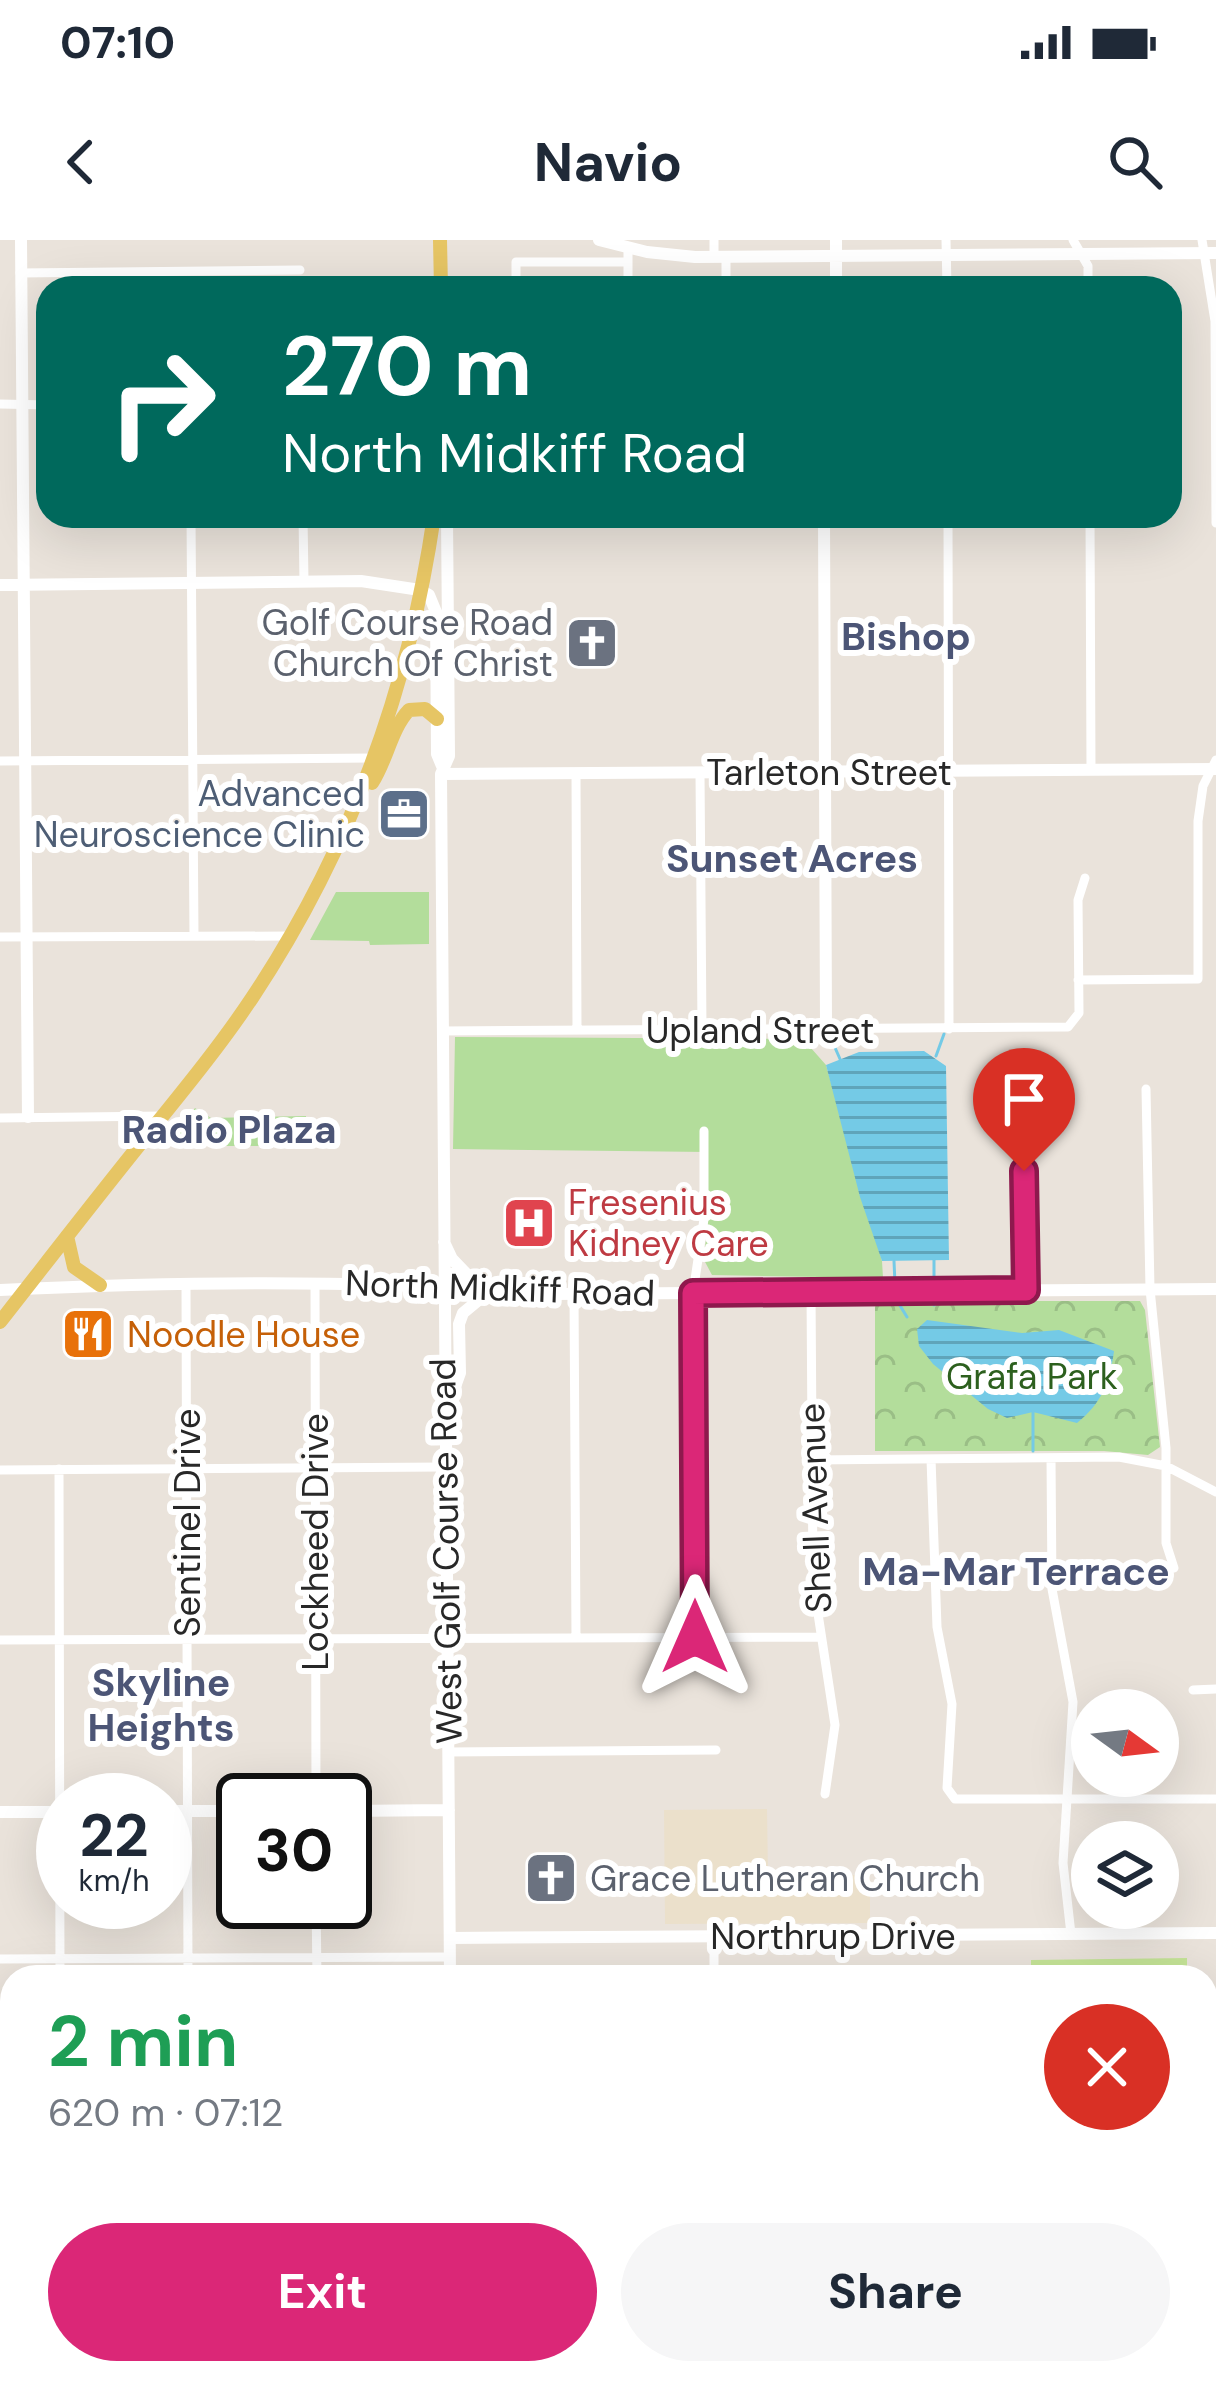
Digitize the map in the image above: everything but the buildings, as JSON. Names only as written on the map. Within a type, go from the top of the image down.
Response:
[{"type":"main road","points":[[440,240],[441,276]]},
{"type":"main road","points":[[0,1322],[242,1013],[291,936],[356,807],[375,758],[410,642],[432,528]]},
{"type":"main road","points":[[356,807],[384,765],[401,718],[409,710],[422,708],[436,719]]},
{"type":"main road","points":[[68,1236],[74,1267],[100,1285]]},
{"type":"street","points":[[21,240],[28,1117]]},
{"type":"street","points":[[599,240],[628,255]]},
{"type":"street","points":[[714,240],[724,276]]},
{"type":"street","points":[[1073,240],[1088,266],[1088,276]]},
{"type":"street","points":[[516,276],[516,262],[628,255],[720,256],[836,248],[946,247],[1082,254],[1207,249],[1215,321],[1216,523]]},
{"type":"street","points":[[628,255],[628,276]]},
{"type":"street","points":[[20,272],[300,270]]},
{"type":"street","points":[[244,271],[244,276]]},
{"type":"street","points":[[0,404],[36,405]]},
{"type":"street","points":[[191,528],[194,936]]},
{"type":"street","points":[[303,528],[304,582]]},
{"type":"street","name":"West Golf Course Road","points":[[442,770],[448,756],[447,528]]},
{"type":"street","points":[[824,528],[826,1030]]},
{"type":"street","points":[[948,528],[949,1029]]},
{"type":"street","points":[[1090,528],[1091,770]]},
{"type":"street","points":[[0,585],[361,581],[420,590]]},
{"type":"street","name":"West Golf Course Road","points":[[420,590],[429,595],[436,612],[436,754],[442,770],[450,1965]]},
{"type":"street","points":[[0,761],[375,758]]},
{"type":"street","points":[[1085,878],[1078,900],[1078,980],[1198,979],[1198,821],[1204,786],[1215,766]]},
{"type":"street","name":"Tarleton Street","points":[[442,770],[700,773],[1215,766]]},
{"type":"street","points":[[576,773],[577,1030]]},
{"type":"street","points":[[700,773],[702,1030]]},
{"type":"street","points":[[0,937],[291,936]]},
{"type":"street","name":"Upland Street","points":[[442,1031],[1068,1028],[1076,1021],[1078,980]]},
{"type":"street","points":[[1146,1089],[1150,1288],[1166,1466],[1166,1544],[1174,1568]]},
{"type":"street","points":[[0,1118],[163,1116]]},
{"type":"street","points":[[695,1637],[693,1293],[704,1219],[704,1131]]},
{"type":"street","points":[[1023,1131],[1026,1290]]},
{"type":"street","points":[[442,1238],[452,1258],[486,1288],[459,1324],[460,1373],[444,1418]]},
{"type":"street","name":"North Midkiff Road","points":[[0,1290],[315,1284],[574,1293],[1216,1289]]},
{"type":"street","name":"Lockheed Drive","points":[[315,1284],[316,1773]]},
{"type":"street","name":"Sentinel Drive","points":[[186,1285],[188,1773]]},
{"type":"street","name":"Shell Avenue","points":[[811,1292],[813,1581],[835,1725],[825,1794]]},
{"type":"street","points":[[574,1293],[576,1638]]},
{"type":"street","points":[[813,1460],[1119,1457],[1166,1466],[1216,1492]]},
{"type":"street","points":[[1051,1458],[1052,1589],[1072,1702],[1063,1863],[1071,1934]]},
{"type":"street","points":[[931,1459],[937,1627],[952,1704],[947,1789],[955,1799],[1216,1798]]},
{"type":"street","points":[[0,1470],[445,1467]]},
{"type":"street","points":[[58,1469],[61,1773]]},
{"type":"street","points":[[0,1640],[819,1637]]},
{"type":"street","points":[[1193,1690],[1216,1689]]},
{"type":"street","points":[[448,1752],[716,1750]]},
{"type":"street","points":[[372,1811],[449,1810]]},
{"type":"street","points":[[0,1812],[36,1811]]},
{"type":"street","points":[[60,1929],[60,1965]]},
{"type":"street","name":"Sentinel Drive","points":[[188,1929],[188,1965]]},
{"type":"street","points":[[316,1929],[316,1965]]},
{"type":"street","name":"Northrup Drive","points":[[450,1938],[1216,1933]]},
{"type":"street","points":[[714,1965],[715,1936]]},
{"type":"street","points":[[0,1959],[450,1957]]},
{"type":"shaded area","points":[[767,1809],[768,1875],[870,1875],[870,1923],[665,1924],[664,1810]]},
{"type":"green space","points":[[336,892],[429,892],[429,944],[310,940]]},
{"type":"green space","points":[[455,1037],[803,1039],[826,1065],[883,1278],[712,1275],[704,1260],[707,1152],[453,1149]]},
{"type":"green space","points":[[195,1108],[211,1118],[306,1116],[306,1146],[166,1146]]},
{"type":"green space","name":"Grafa Park","points":[[918,1301],[1140,1301],[1145,1310],[1160,1447],[1148,1455],[875,1451],[875,1306]]},
{"type":"green space","points":[[1187,1958],[1187,1965],[1031,1965],[1031,1960]]},
{"type":"water","points":[[924,1051],[946,1066],[949,1260],[882,1261],[826,1065],[859,1052]]},
{"type":"water","points":[[927,1320],[1022,1333],[1059,1330],[1114,1351],[1107,1382],[1099,1400],[1077,1423],[1033,1412],[1007,1418],[988,1409],[933,1364],[919,1346],[917,1329]]},
{"type":"waterway","points":[[829,1034],[840,1059]]},
{"type":"waterway","points":[[936,1056],[944,1034]]},
{"type":"waterway","points":[[934,1260],[934,1284]]},
{"type":"waterway","points":[[894,1261],[895,1284]]},
{"type":"waterway","points":[[896,1299],[907,1317]]},
{"type":"waterway","points":[[934,1299],[934,1305]]},
{"type":"waterway","points":[[1033,1412],[1033,1451]]},
{"type":"place","name":"Golf Course Road Church Of Christ","points":[[592,643]]},
{"type":"place","name":"Advanced Neuroscience Clinic","points":[[404,814]]},
{"type":"place","name":"Fresenius Kidney Care","points":[[529,1223]]},
{"type":"place","name":"Noodle House","points":[[88,1334]]},
{"type":"place","name":"Grace Lutheran Church","points":[[551,1878]]},
{"type":"district","name":"Bishop","points":[[906,636]]},
{"type":"district","name":"Sunset Acres","points":[[792,858]]},
{"type":"district","name":"Radio Plaza","points":[[229,1129]]},
{"type":"district","name":"Ma-Mar Terrace","points":[[1016,1571]]},
{"type":"district","name":"Skyline Heights","points":[[161,1704]]},
{"type":"route","points":[[695,1637],[693,1293],[1026,1290],[1024,1171]]}]
